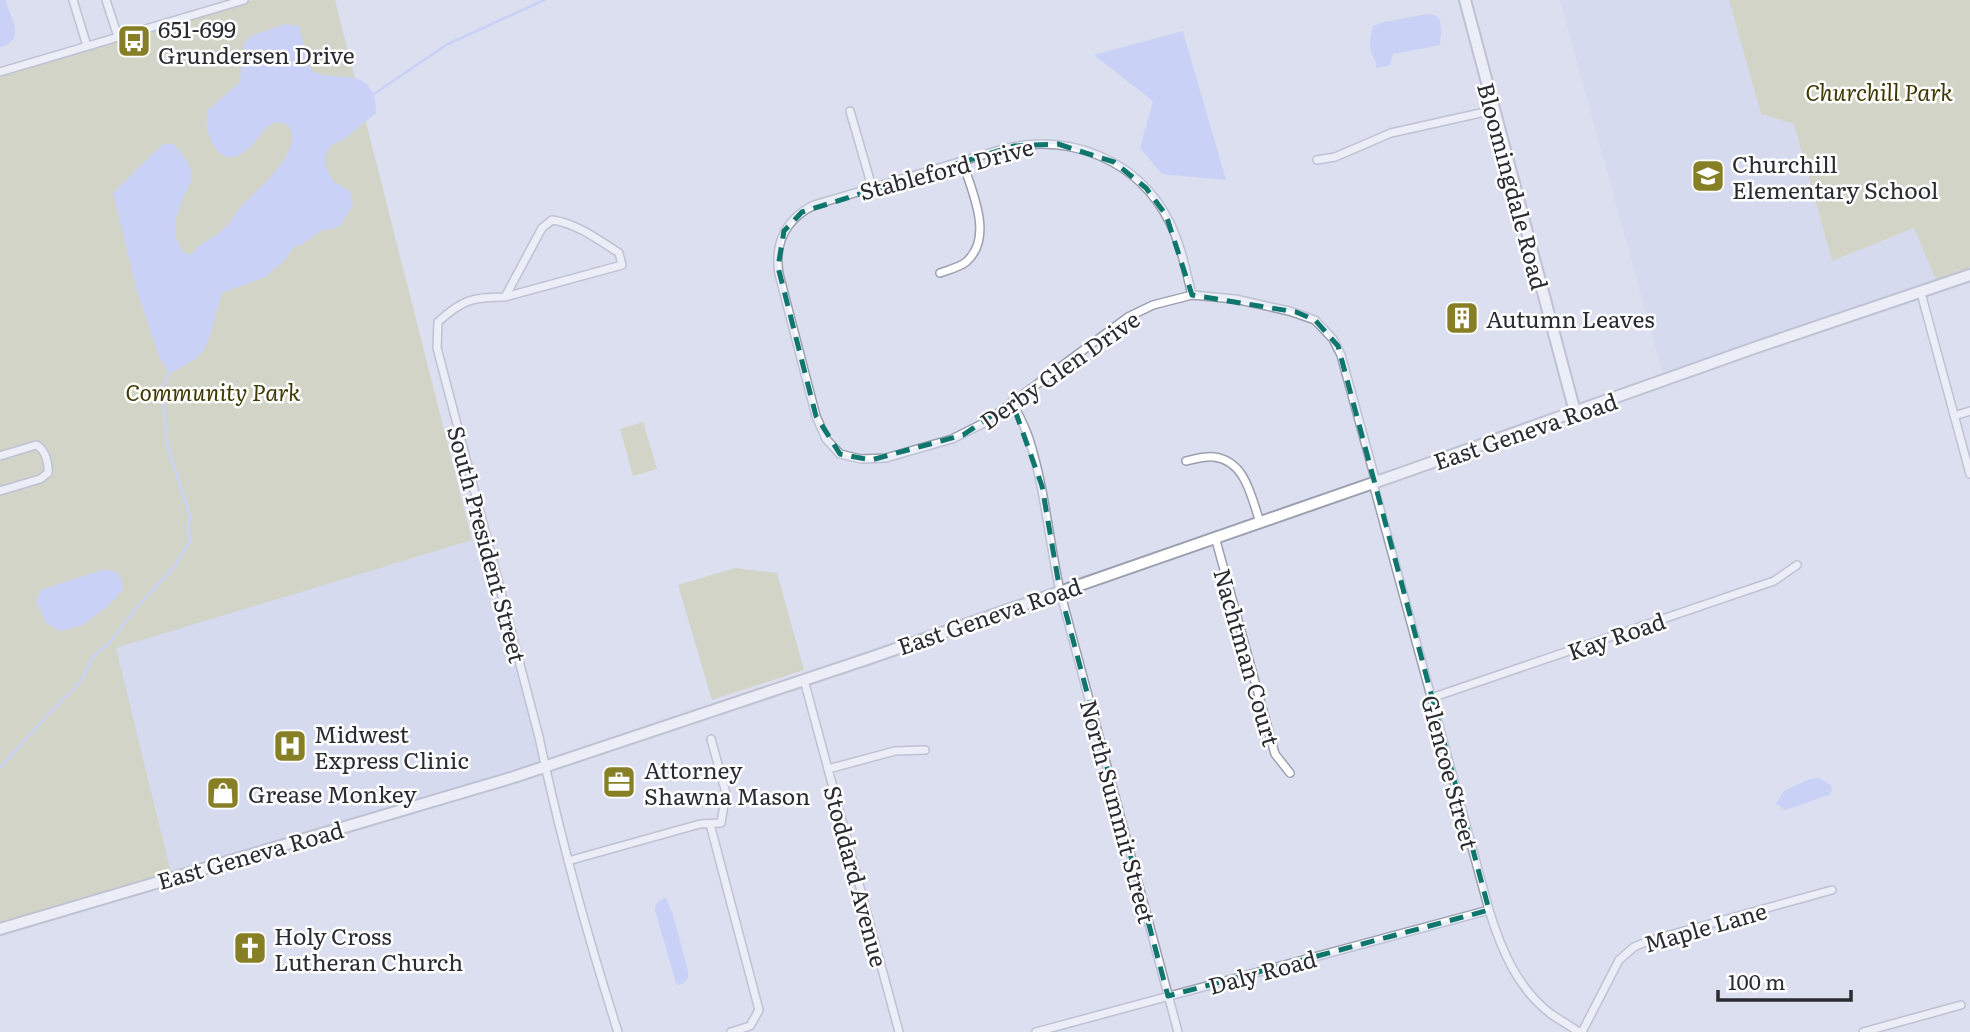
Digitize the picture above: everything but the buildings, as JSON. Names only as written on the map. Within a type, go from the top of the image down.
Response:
[{"type":"main road","name":"Bloomingdale Road","points":[[1465,0],[1575,412]]},
{"type":"main road","name":"East Geneva Road","points":[[0,929],[514,777],[804,680],[1970,275]]},
{"type":"street","points":[[73,0],[87,46]]},
{"type":"street","points":[[106,0],[118,37]]},
{"type":"street","points":[[0,72],[244,0]]},
{"type":"street","points":[[1317,160],[1335,157],[1391,133],[1494,110]]},
{"type":"street","points":[[850,111],[872,187]]},
{"type":"street","name":"Stableford Drive","points":[[846,456],[826,439],[816,416],[779,274],[778,261],[783,231],[802,212],[822,202],[1014,146],[1042,143],[1073,146],[1114,162],[1146,188],[1166,215],[1177,239],[1192,295]]},
{"type":"street","points":[[940,273],[965,263],[980,238],[980,222],[962,160]]},
{"type":"street","points":[[552,220],[562,221],[619,253],[622,264],[505,297],[542,228],[552,220]]},
{"type":"street","points":[[1921,293],[1970,474]]},
{"type":"street","name":"Derby Glen Drive","points":[[846,456],[871,460],[886,458],[952,439],[976,428],[1128,317],[1153,305],[1192,295],[1235,299],[1289,311],[1315,320]]},
{"type":"street","name":"South President Street","points":[[505,297],[485,297],[455,307],[438,322],[437,348],[539,737],[568,861],[597,968],[618,1032]]},
{"type":"street","name":"Glencoe Street","points":[[1315,320],[1333,339],[1341,355],[1431,698],[1500,945],[1522,984],[1551,1013],[1581,1032]]},
{"type":"street","name":"North Summit Street","points":[[1012,402],[1030,441],[1042,486],[1060,590],[1178,1032]]},
{"type":"street","points":[[1954,416],[1970,411]]},
{"type":"street","points":[[0,456],[36,445],[44,451],[49,468],[40,479],[0,491]]},
{"type":"street","points":[[1186,461],[1212,456],[1230,462],[1243,474],[1260,522]]},
{"type":"street","name":"Nachtman Court","points":[[1214,537],[1275,754],[1290,773]]},
{"type":"street","name":"Kay Road","points":[[1431,698],[1774,581],[1797,565]]},
{"type":"street","name":"Stoddard Avenue","points":[[804,680],[899,1032]]},
{"type":"street","points":[[568,861],[700,824],[721,824],[726,793],[711,739]]},
{"type":"street","points":[[828,769],[895,751],[925,751]]},
{"type":"street","points":[[710,824],[759,1010],[750,1026],[731,1032]]},
{"type":"street","name":"Maple Lane","points":[[1581,1032],[1619,960],[1634,947],[1832,890]]},
{"type":"street","name":"Daly Road","points":[[1036,1032],[1489,910]]},
{"type":"street","points":[[1863,1032],[1961,1005]]},
{"type":"highlighted area","points":[[1058,144],[1114,162],[1146,188],[1166,215],[1192,295],[1296,312],[1315,320],[1338,346],[1489,910],[1168,996],[1060,591],[1042,486],[1012,402],[963,435],[871,460],[840,454],[816,416],[778,267],[784,231],[802,212],[1014,146]]},
{"type":"shaded area","name":"Churchill Elementary School","points":[[1560,0],[1729,0],[1761,114],[1794,124],[1832,261],[1914,228],[1936,280],[1663,375]]},
{"type":"shaded area","points":[[482,537],[541,762],[171,874],[115,648]]},
{"type":"green space","name":"Community Park","points":[[253,0],[335,0],[472,540],[116,648],[172,877],[0,929],[0,74]]},
{"type":"green space","name":"Churchill Park","points":[[1729,0],[1970,0],[1970,268],[1936,280],[1914,228],[1832,261],[1794,124],[1761,114]]},
{"type":"green space","points":[[643,422],[657,469],[633,476],[620,429]]},
{"type":"green space","points":[[735,568],[777,573],[804,670],[712,700],[678,585]]},
{"type":"water","points":[[0,0],[5,0],[15,34],[13,40],[0,47]]},
{"type":"water","points":[[1428,14],[1440,20],[1440,45],[1393,54],[1389,66],[1376,68],[1370,45],[1373,26]]},
{"type":"water","points":[[286,24],[299,26],[310,69],[327,76],[362,81],[374,96],[376,113],[343,140],[331,145],[325,156],[326,168],[333,181],[350,191],[353,204],[337,228],[322,230],[294,247],[286,259],[265,277],[222,293],[203,351],[195,359],[169,373],[159,356],[137,291],[113,193],[163,144],[174,144],[186,160],[191,176],[175,227],[181,248],[186,254],[192,254],[226,227],[286,157],[292,135],[288,125],[273,123],[240,155],[226,157],[212,143],[207,125],[208,110],[240,82],[244,43],[253,35]]},
{"type":"water","points":[[1183,31],[1226,180],[1162,174],[1140,148],[1153,101],[1094,55]]},
{"type":"water","points":[[102,570],[116,572],[122,581],[122,591],[108,606],[83,625],[60,631],[46,623],[36,600],[41,590]]},
{"type":"water","points":[[1819,778],[1831,785],[1829,795],[1785,810],[1776,804],[1784,791],[1807,780]]},
{"type":"water","points":[[666,898],[688,971],[688,978],[679,985],[676,983],[655,910],[658,902]]},
{"type":"waterway","points":[[374,94],[446,45],[544,0]]},
{"type":"waterway","points":[[0,768],[80,682],[93,657],[109,643],[175,566],[190,541],[190,517],[168,447],[162,393],[169,373]]},
{"type":"place","name":"651-699 Grundersen Drive","points":[[134,41]]},
{"type":"place","name":"Churchill Elementary School","points":[[1708,176]]},
{"type":"place","name":"Autumn Leaves","points":[[1462,318]]},
{"type":"place","name":"Midwest Express Clinic","points":[[290,746]]},
{"type":"place","name":"Attorney Shawna Mason","points":[[619,782]]},
{"type":"place","name":"Grease Monkey","points":[[223,793]]},
{"type":"place","name":"Holy Cross Lutheran Church","points":[[250,948]]}]
